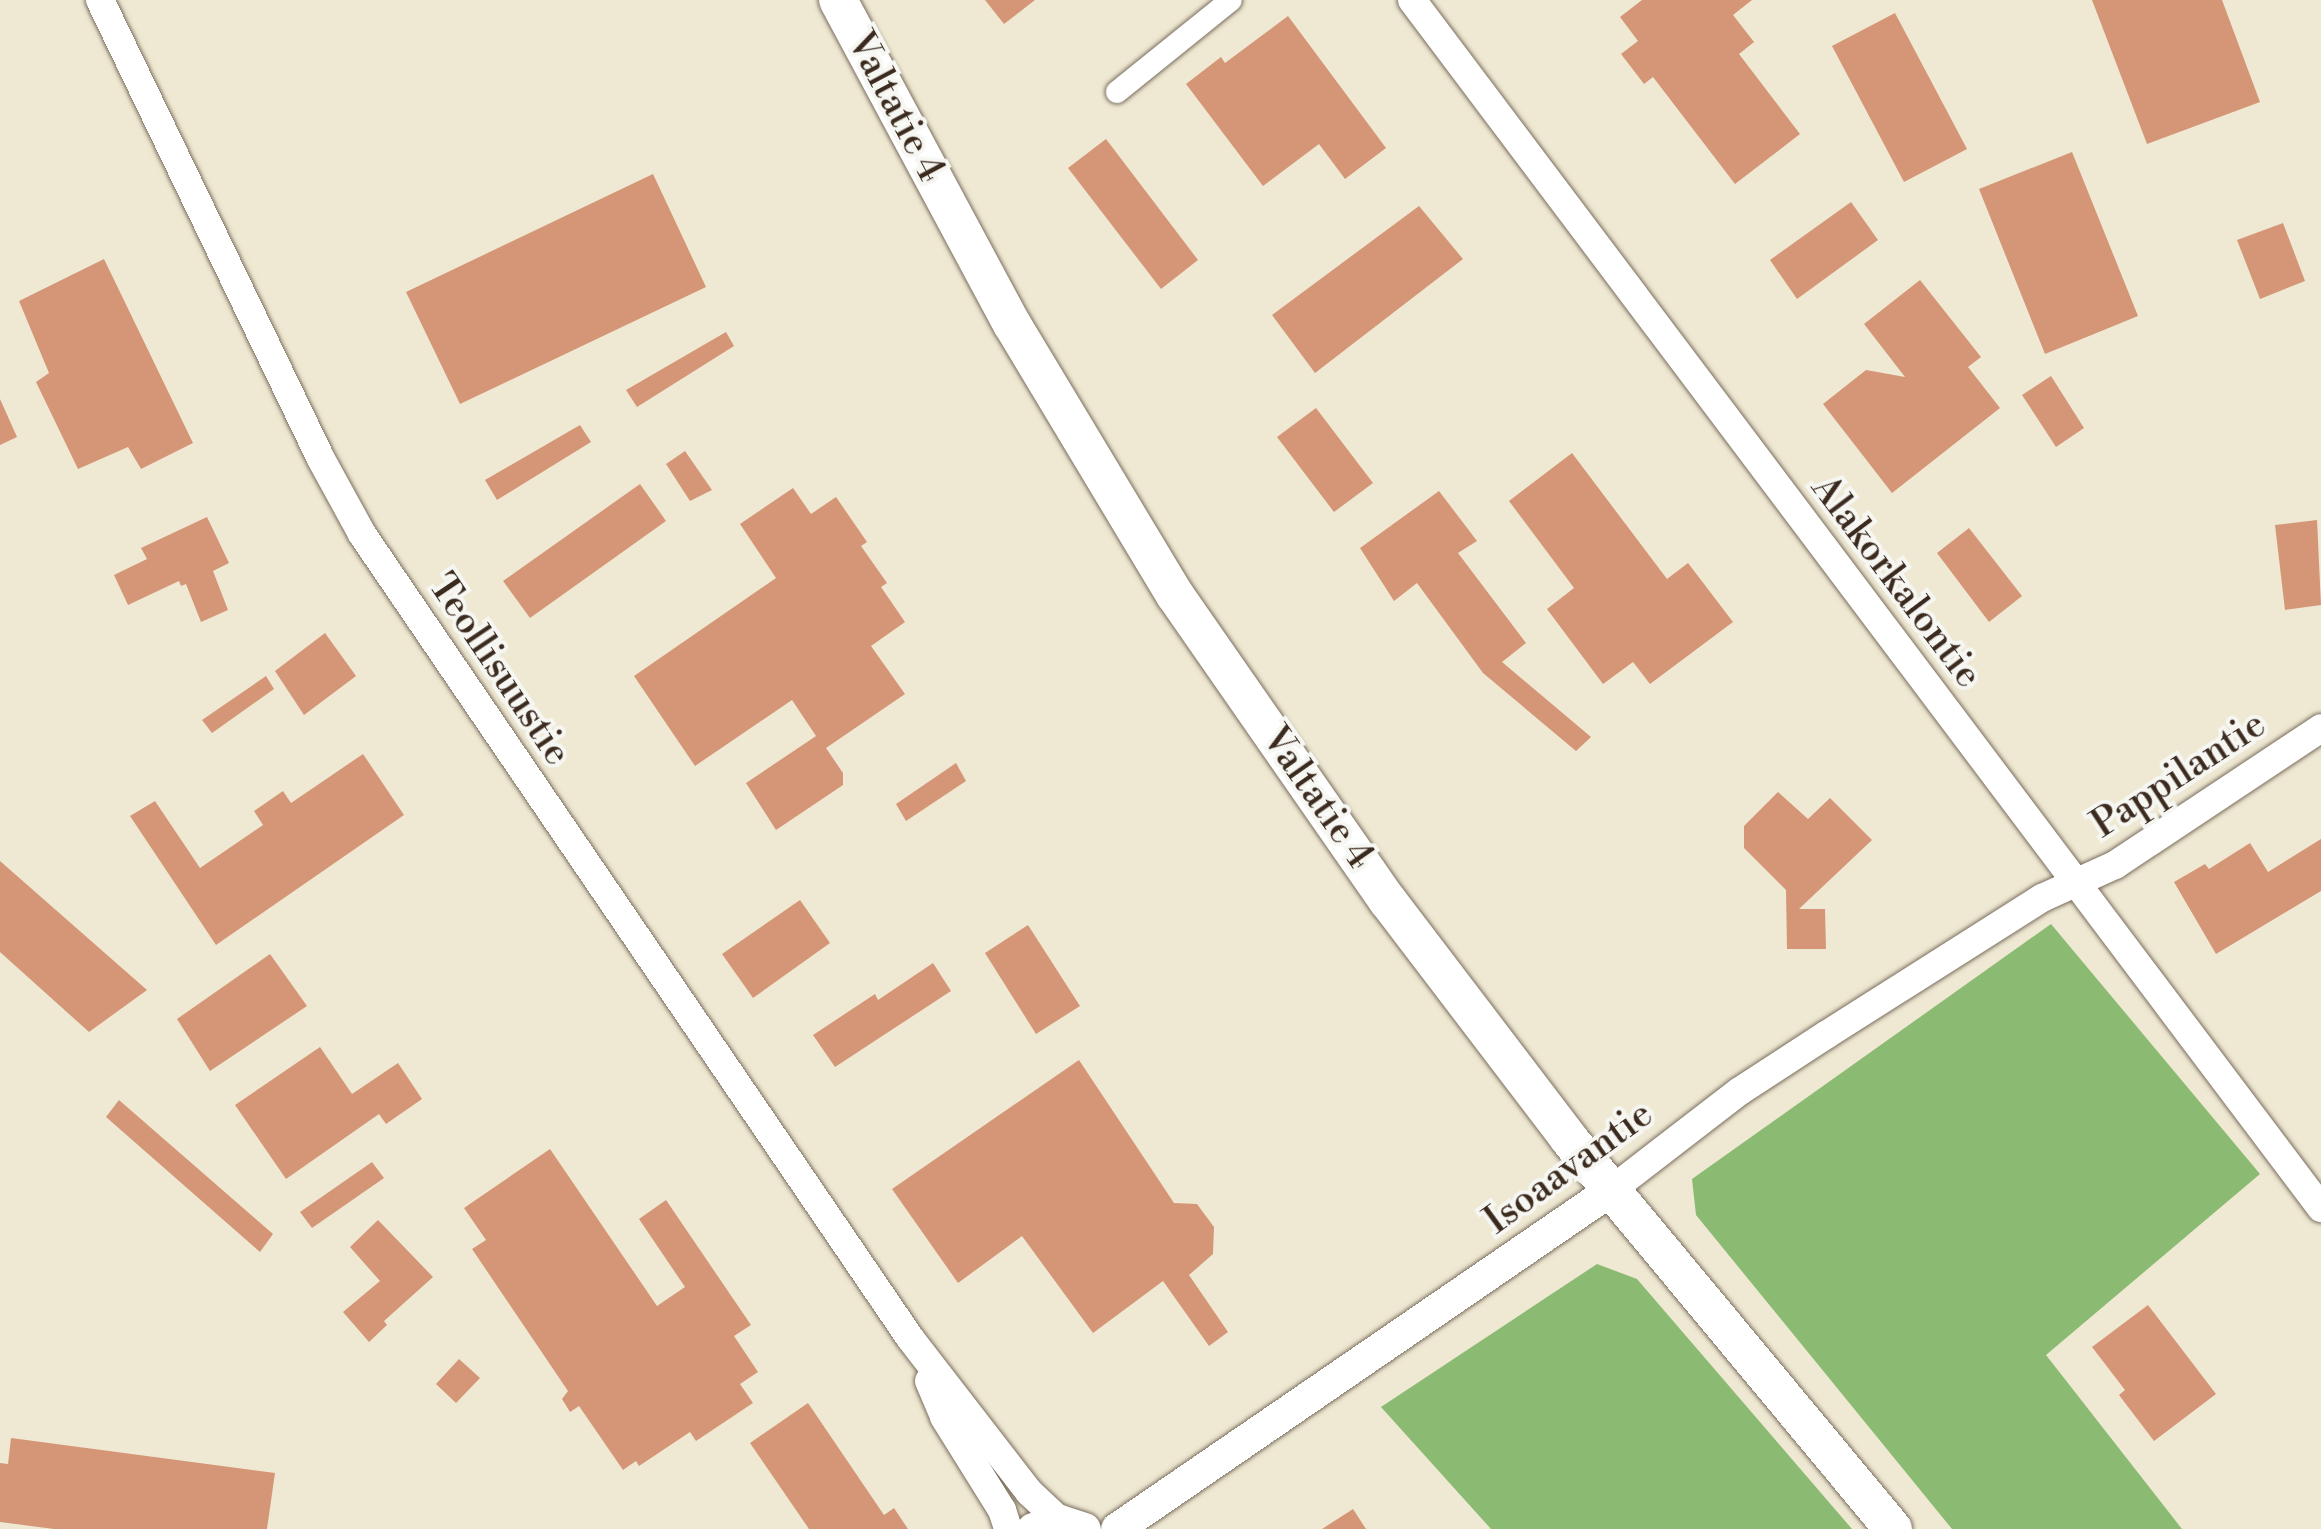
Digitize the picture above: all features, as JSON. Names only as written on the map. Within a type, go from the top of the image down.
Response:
[{"type":"highway","name":"Valtatie 4","points":[[838,0],[1012,324],[1175,595],[1388,901],[1610,1191],[1893,1529]]},
{"type":"main road","name":"Isoaavantie","points":[[1116,1529],[1610,1191]]},
{"type":"street","name":"Teollisuustie","points":[[100,0],[321,459],[362,534],[910,1338],[1028,1492],[1059,1526]]},
{"type":"street","points":[[1118,92],[1231,0]]},
{"type":"street","name":"Alakorkalontie","points":[[1412,0],[2321,1208]]},
{"type":"street","name":"Pappilantie","points":[[2074,880],[2115,865],[2321,728]]},
{"type":"street","name":"Isoaavantie","points":[[1610,1191],[1740,1092],[2074,880]]},
{"type":"street","name":"Teollisuustie","points":[[910,1338],[944,1417],[1002,1510],[1008,1529]]},
{"type":"green space","points":[[2051,924],[2260,1174],[2046,1355],[2182,1529],[1952,1529],[1696,1215],[1692,1179]]},
{"type":"green space","points":[[1597,1264],[1637,1279],[1852,1529],[1491,1529],[1381,1407]]},
{"type":"building","points":[[985,0],[1035,0],[1004,24]]},
{"type":"building","points":[[1642,0],[1752,0],[1733,15],[1754,42],[1739,54],[1800,134],[1735,184],[1653,77],[1644,84],[1621,54],[1638,41],[1620,17]]},
{"type":"building","points":[[2092,0],[2222,0],[2260,102],[2147,144]]},
{"type":"building","points":[[1895,13],[1967,149],[1904,182],[1832,46]]},
{"type":"building","points":[[1288,16],[1386,148],[1345,179],[1319,144],[1263,186],[1186,84],[1221,57],[1225,63]]},
{"type":"building","points":[[1106,139],[1198,260],[1161,289],[1068,168]]},
{"type":"building","points":[[2072,152],[2138,316],[2045,354],[1979,189]]},
{"type":"building","points":[[653,174],[706,287],[460,404],[406,292]]},
{"type":"building","points":[[1851,202],[1878,240],[1797,299],[1770,260]]},
{"type":"building","points":[[1419,206],[1463,259],[1315,373],[1272,315]]},
{"type":"building","points":[[2283,223],[2305,281],[2260,299],[2237,240]]},
{"type":"building","points":[[104,259],[193,443],[141,469],[128,447],[78,469],[36,382],[49,373],[19,301]]},
{"type":"building","points":[[1920,280],[1981,357],[1968,367],[2000,408],[1892,493],[1823,404],[1866,370],[1905,377],[1864,324]]},
{"type":"building","points":[[726,332],[734,346],[637,407],[626,390]]},
{"type":"building","points":[[2051,376],[2084,428],[2056,447],[2022,395]]},
{"type":"building","points":[[0,399],[17,437],[0,445]]},
{"type":"building","points":[[1316,408],[1373,483],[1334,512],[1277,437]]},
{"type":"building","points":[[580,425],[591,442],[497,500],[485,480]]},
{"type":"building","points":[[685,451],[712,490],[690,501],[666,464]]},
{"type":"building","points":[[1572,453],[1667,579],[1688,563],[1733,622],[1650,684],[1633,662],[1603,684],[1547,609],[1574,588],[1509,501]]},
{"type":"building","points":[[640,484],[666,521],[530,618],[503,581]]},
{"type":"building","points":[[793,488],[811,514],[836,497],[867,542],[861,546],[887,583],[881,587],[905,622],[871,646],[905,694],[826,748],[843,773],[843,785],[776,830],[746,783],[816,736],[792,700],[695,766],[634,676],[776,578],[740,524]]},
{"type":"building","points":[[1439,491],[1477,541],[1458,553],[1526,643],[1502,662],[1591,737],[1576,751],[1483,673],[1417,583],[1394,601],[1360,548]]},
{"type":"building","points":[[207,517],[229,563],[213,571],[228,610],[201,622],[186,584],[181,586],[179,581],[128,605],[114,575],[147,559],[141,548]]},
{"type":"building","points":[[2317,520],[2321,605],[2285,610],[2275,525]]},
{"type":"building","points":[[1969,528],[2022,596],[1989,622],[1937,553]]},
{"type":"building","points":[[325,633],[356,676],[304,715],[275,671]]},
{"type":"building","points":[[266,676],[274,689],[212,733],[202,720]]},
{"type":"building","points":[[363,754],[404,815],[216,945],[130,816],[155,801],[200,868],[263,825],[254,811],[283,791],[291,803]]},
{"type":"building","points":[[956,763],[966,781],[906,821],[896,804]]},
{"type":"building","points":[[1778,792],[1808,819],[1830,798],[1872,840],[1799,909],[1825,909],[1826,949],[1787,949],[1786,890],[1744,848],[1744,826]]},
{"type":"building","points":[[2321,839],[2321,891],[2216,954],[2174,882],[2205,864],[2209,869],[2250,843],[2268,872]]},
{"type":"building","points":[[0,861],[147,990],[89,1032],[0,952]]},
{"type":"building","points":[[800,900],[830,943],[753,998],[722,954]]},
{"type":"building","points":[[1028,925],[1080,1006],[1036,1034],[985,953]]},
{"type":"building","points":[[270,954],[307,1006],[210,1071],[177,1019]]},
{"type":"building","points":[[933,963],[951,991],[835,1067],[813,1035],[875,994],[878,1000]]},
{"type":"building","points":[[320,1047],[352,1094],[398,1063],[422,1099],[386,1124],[379,1114],[286,1179],[235,1105]]},
{"type":"building","points":[[1079,1060],[1174,1203],[1197,1204],[1214,1227],[1213,1254],[1189,1275],[1228,1332],[1209,1346],[1163,1281],[1093,1333],[1022,1236],[958,1283],[892,1189]]},
{"type":"building","points":[[119,1100],[273,1234],[260,1252],[106,1117]]},
{"type":"building","points":[[550,1149],[657,1306],[685,1287],[639,1219],[666,1200],[751,1325],[734,1336],[758,1372],[740,1384],[753,1403],[696,1441],[690,1432],[639,1466],[636,1461],[623,1470],[579,1406],[570,1412],[562,1399],[568,1391],[472,1249],[486,1240],[464,1208]]},
{"type":"building","points":[[372,1162],[384,1178],[312,1228],[300,1212]]},
{"type":"building","points":[[378,1220],[433,1277],[384,1321],[387,1325],[369,1342],[343,1312],[380,1281],[350,1247]]},
{"type":"building","points":[[2148,1305],[2216,1394],[2154,1441],[2119,1395],[2125,1390],[2092,1347]]},
{"type":"building","points":[[459,1359],[480,1378],[456,1403],[436,1384]]},
{"type":"building","points":[[808,1403],[884,1515],[894,1508],[908,1529],[809,1529],[750,1443]]},
{"type":"building","points":[[11,1438],[275,1473],[267,1529],[54,1529],[0,1522],[0,1463],[8,1464]]},
{"type":"building","points":[[1353,1509],[1366,1529],[1322,1529]]}]
